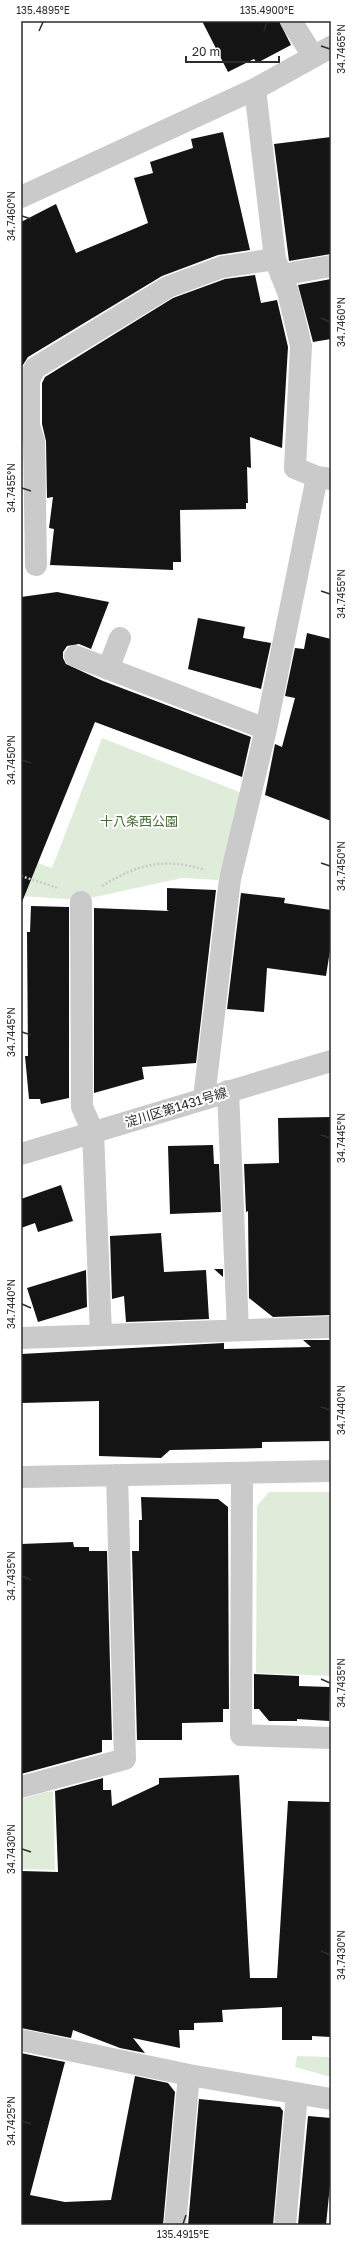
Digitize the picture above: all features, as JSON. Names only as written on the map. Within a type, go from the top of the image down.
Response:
[{"type":"street","points":[[21,197],[255,90],[322,51],[290,21]]},
{"type":"street","points":[[204,1098],[230,879],[324,478],[295,468],[301,346],[278,267],[255,90]]},
{"type":"street","points":[[36,565],[34,441],[25,427],[29,380],[35,368],[168,287],[222,267],[331,266]]},
{"type":"street","points":[[108,669],[120,638]]},
{"type":"street","points":[[75,656],[266,729]]},
{"type":"street","points":[[73,896],[82,1107],[93,1132],[101,1335]]},
{"type":"street","name":"淀川区第1431号線","points":[[21,1154],[204,1098],[312,1068],[331,1061]]},
{"type":"street","points":[[228,1091],[238,1330]]},
{"type":"street","points":[[21,1338],[331,1327]]},
{"type":"street","points":[[21,1477],[331,1471]]},
{"type":"street","points":[[242,1473],[241,1734],[331,1738]]},
{"type":"street","points":[[21,1787],[125,1759],[117,1475]]},
{"type":"street","points":[[21,2040],[189,2075],[331,2099]]},
{"type":"street","points":[[174,2225],[189,2075]]},
{"type":"street","points":[[285,2225],[298,2094]]},
{"type":"path","points":[[98,889],[128,871],[140,866],[168,863],[185,864],[230,879]]},
{"type":"path","points":[[21,876],[73,896]]},
{"type":"green space","name":"十八条西公園","points":[[102,738],[242,793],[218,880],[182,878],[81,900],[21,896],[21,857],[52,868]]},
{"type":"green space","points":[[269,1492],[331,1492],[331,1676],[256,1673],[257,1506]]},
{"type":"green space","points":[[46,1792],[53,1792],[55,1870],[21,1869],[21,1799]]},
{"type":"green space","points":[[297,2056],[331,2057],[331,2077],[295,2067]]},
{"type":"building","points":[[202,21],[279,21],[291,45],[257,63],[254,59],[228,72]]},
{"type":"building","points":[[223,132],[250,250],[218,255],[162,276],[28,357],[21,368],[21,222],[56,204],[76,253],[148,223],[134,178],[153,173],[150,162],[193,148],[191,139]]},
{"type":"building","points":[[331,137],[331,254],[289,261],[274,144]]},
{"type":"building","points":[[255,275],[261,303],[277,300],[288,347],[282,448],[250,437],[251,468],[247,467],[248,503],[246,503],[246,509],[180,510],[181,562],[173,562],[173,570],[50,565],[54,529],[49,528],[53,497],[47,498],[46,441],[42,424],[42,383],[45,377],[173,298],[225,279]]},
{"type":"building","points":[[331,279],[331,339],[313,342],[298,285]]},
{"type":"building","points":[[21,442],[22,503],[21,503]]},
{"type":"building","points":[[57,592],[109,602],[91,649],[79,644],[67,646],[63,652],[63,658],[66,664],[103,681],[251,737],[242,777],[95,722],[22,902],[21,597]]},
{"type":"building","points":[[198,618],[245,627],[243,638],[271,643],[261,689],[188,669]]},
{"type":"building","points":[[307,633],[331,639],[331,821],[265,795],[275,744],[282,747],[295,698],[285,696],[295,648],[304,649]]},
{"type":"building","points":[[167,888],[216,890],[196,1063],[142,1067],[144,1079],[94,1093],[94,908],[169,911],[167,910]]},
{"type":"building","points":[[241,893],[285,898],[284,903],[331,910],[331,944],[326,976],[267,968],[264,1012],[227,1009]]},
{"type":"building","points":[[31,906],[69,907],[69,1098],[41,1104],[40,1099],[29,1099],[25,1056],[28,1056],[27,932],[30,932]]},
{"type":"building","points":[[331,1117],[331,1315],[273,1317],[249,1298],[248,1211],[246,1212],[244,1164],[279,1163],[278,1118]]},
{"type":"building","points":[[213,1145],[214,1164],[219,1164],[221,1212],[170,1214],[168,1146]]},
{"type":"building","points":[[61,1185],[73,1221],[38,1232],[35,1223],[21,1228],[21,1199]]},
{"type":"building","points":[[161,1233],[164,1272],[206,1270],[209,1319],[126,1322],[124,1296],[112,1299],[110,1236]]},
{"type":"building","points":[[214,1269],[223,1269],[223,1277]]},
{"type":"building","points":[[86,1270],[87,1307],[38,1322],[27,1288]]},
{"type":"building","points":[[303,1340],[331,1340],[331,1441],[262,1442],[262,1448],[170,1450],[161,1458],[99,1456],[99,1401],[21,1403],[21,1354],[224,1343],[224,1349],[311,1347]]},
{"type":"building","points":[[141,1497],[218,1499],[228,1507],[229,1709],[223,1709],[223,1722],[182,1723],[182,1740],[137,1740],[132,1551],[139,1551],[139,1520],[142,1520]]},
{"type":"building","points":[[73,1542],[74,1547],[89,1547],[89,1551],[107,1551],[112,1740],[102,1740],[102,1752],[21,1774],[21,1544]]},
{"type":"building","points":[[254,1674],[299,1676],[299,1686],[330,1687],[329,1721],[297,1719],[297,1721],[269,1721],[259,1709],[254,1709]]},
{"type":"building","points":[[239,1775],[250,1978],[277,1978],[288,1801],[331,1802],[331,2037],[312,2036],[312,2040],[282,2040],[282,2007],[222,2010],[223,2022],[194,2023],[194,2030],[179,2030],[180,2048],[133,2038],[145,2053],[120,2048],[73,2030],[71,2038],[21,2028],[21,1871],[58,1872],[55,1791],[103,1778],[103,1790],[111,1790],[112,1806],[159,1784],[159,1778]]},
{"type":"building","points":[[21,2053],[65,2062],[30,2195],[65,2202],[111,2200],[135,2076],[168,2083],[175,2092],[163,2225],[21,2225]]},
{"type":"building","points":[[199,2099],[280,2107],[283,2111],[273,2225],[188,2225]]},
{"type":"building","points":[[308,2116],[331,2118],[331,2175],[326,2225],[298,2225]]}]
